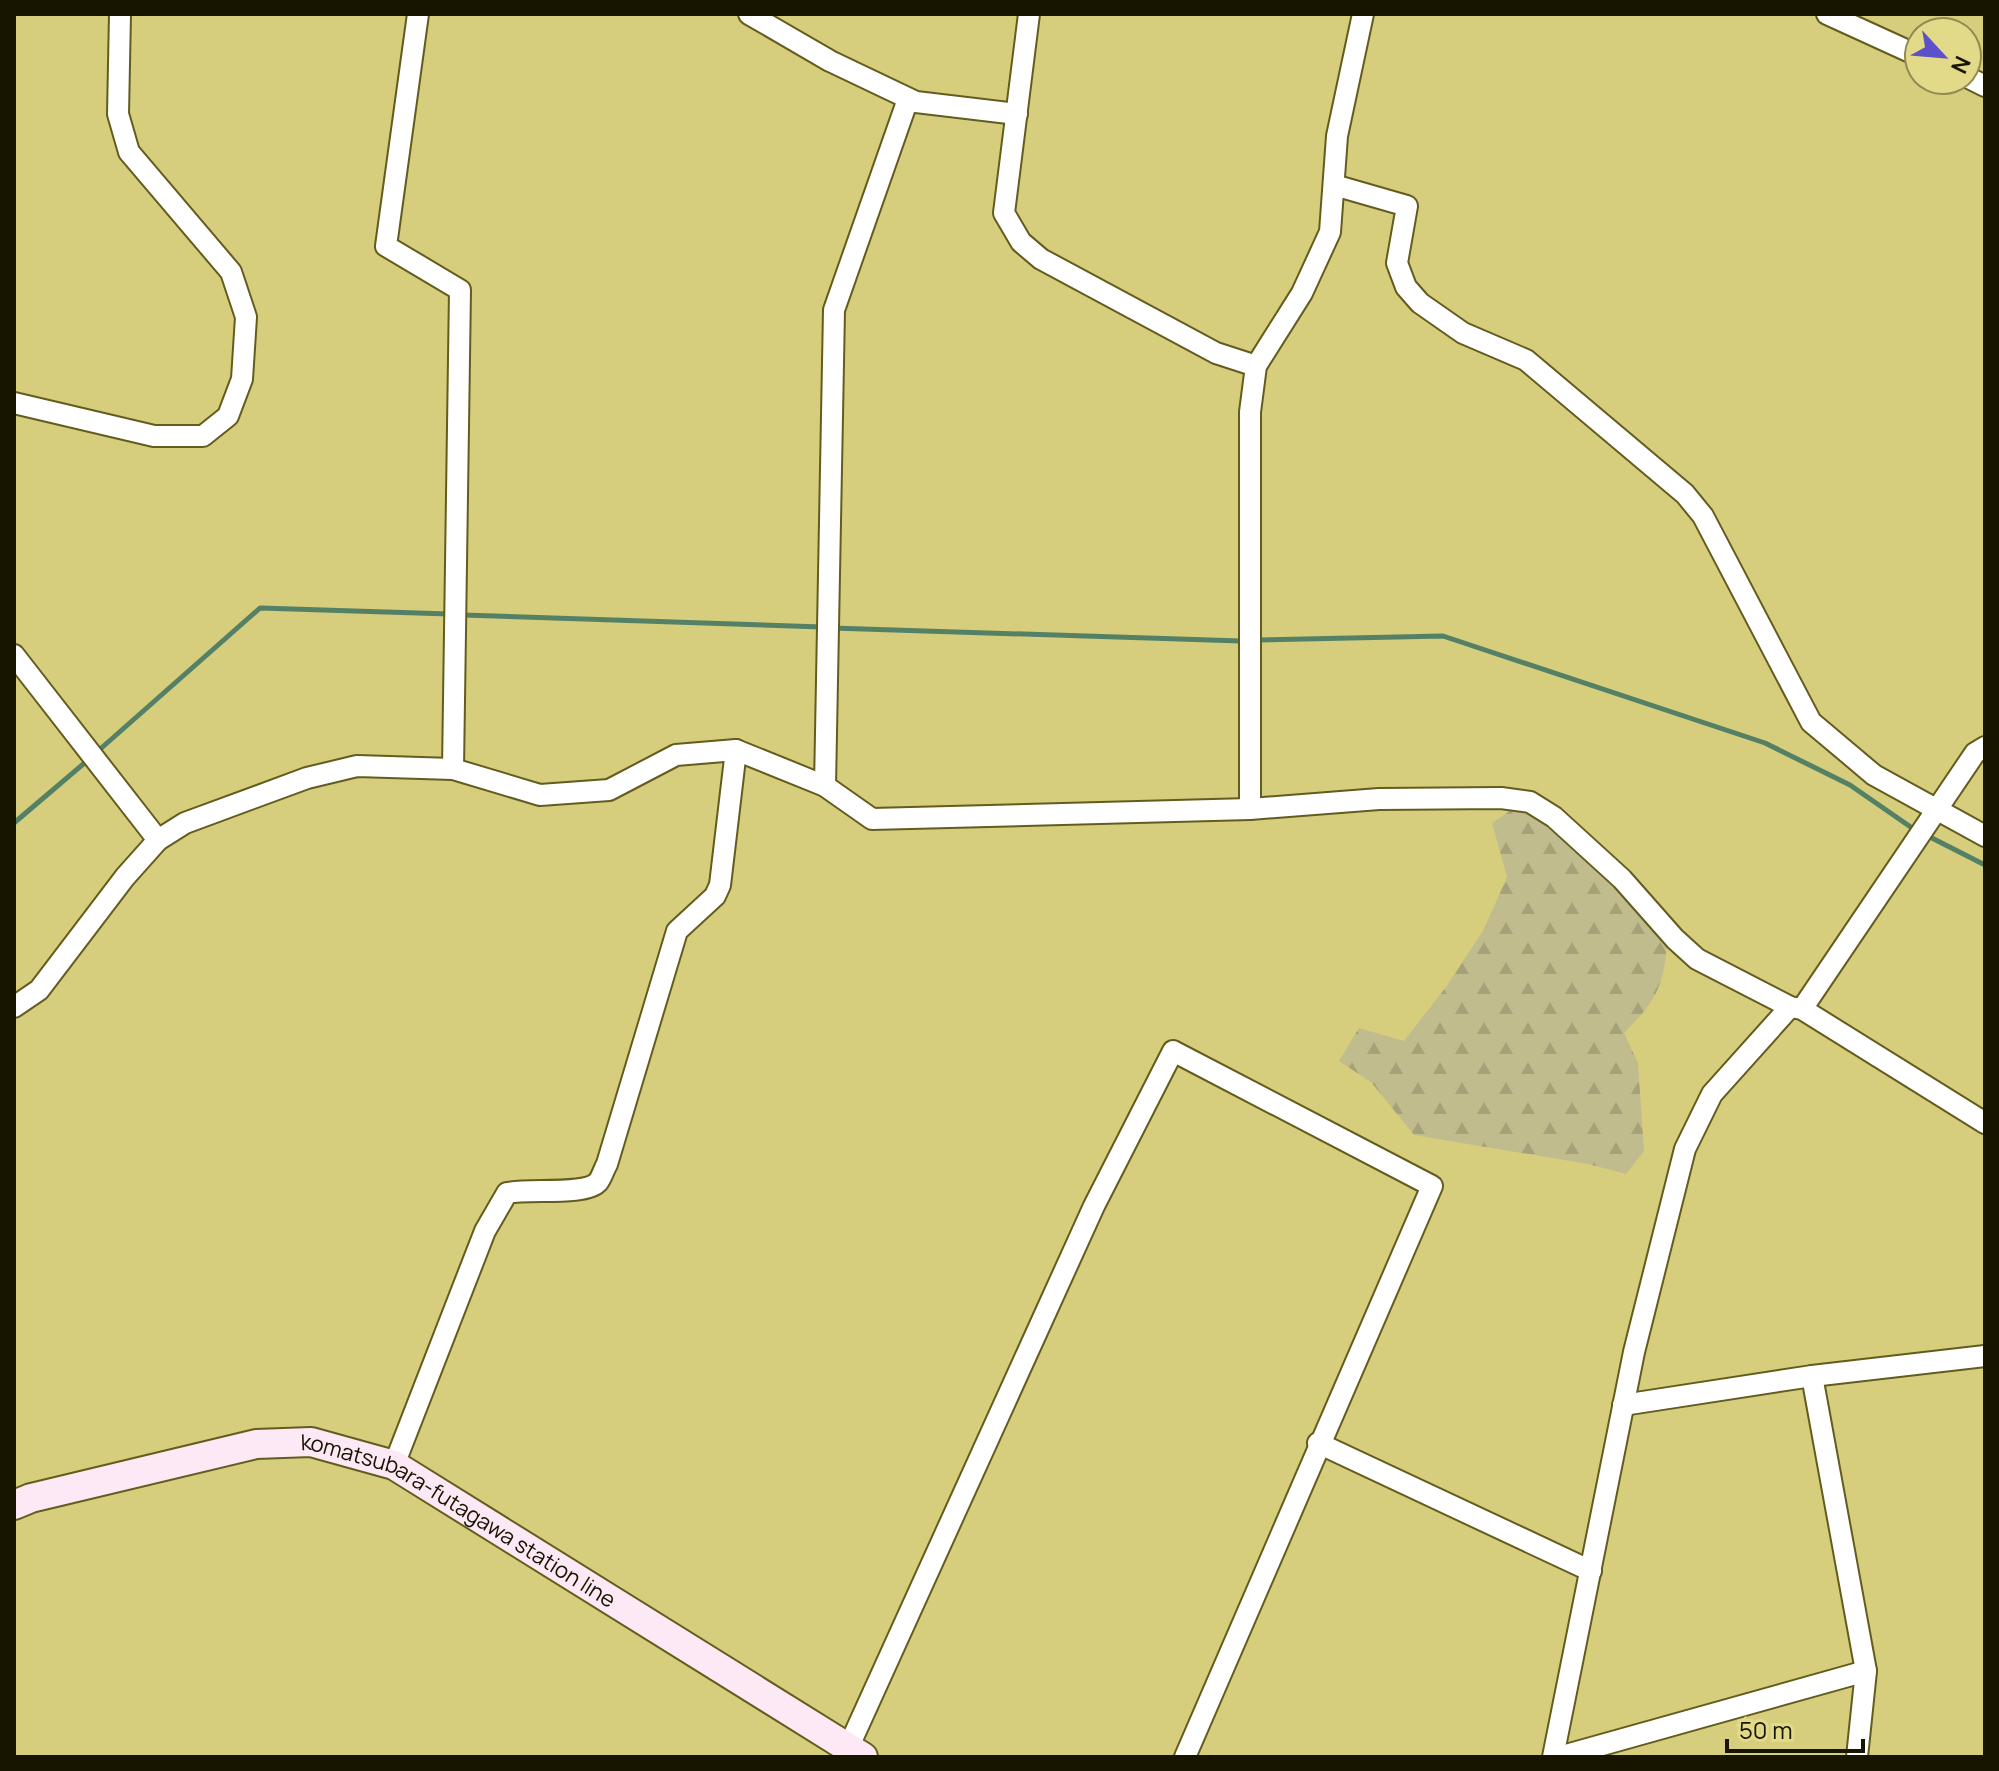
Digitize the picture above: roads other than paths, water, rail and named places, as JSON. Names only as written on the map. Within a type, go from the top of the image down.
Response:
[{"type":"main road","name":"komatsubara-futagawa station line","points":[[14,1505],[31,1498],[256,1444],[311,1442],[394,1465],[852,1753]]},
{"type":"street","points":[[14,403],[154,436],[203,436],[228,416],[242,379],[246,317],[231,272],[129,152],[118,114],[120,14]]},
{"type":"street","points":[[418,14],[386,246],[460,290],[453,769]]},
{"type":"street","points":[[749,14],[830,61],[908,99],[1017,114]]},
{"type":"street","points":[[1029,14],[1004,213],[1021,242],[1041,259],[1202,346],[1256,366]]},
{"type":"street","points":[[1250,809],[1250,412],[1256,366],[1302,293],[1330,232],[1340,120],[1363,14]]},
{"type":"street","points":[[1827,14],[1903,49]]},
{"type":"street","points":[[825,786],[834,310],[908,99]]},
{"type":"street","points":[[1334,185],[1407,206],[1397,263],[1406,287],[1420,303],[1463,333],[1526,360],[1685,494],[1703,516],[1811,722],[1874,775],[1934,816],[1985,836]]},
{"type":"street","points":[[14,655],[158,840]]},
{"type":"street","points":[[1866,1671],[1556,1757],[1623,1405],[1685,1149],[1712,1094],[1796,1008],[1914,846],[1975,753],[1985,747]]},
{"type":"street","points":[[394,1465],[485,1231],[507,1193],[529,1188],[584,1190],[598,1182],[607,1164],[677,931],[715,896],[720,885],[736,750]]},
{"type":"street","points":[[14,1007],[39,990],[125,877],[158,840],[185,823],[307,778],[344,769],[386,764],[453,769],[540,795],[609,790],[676,755],[736,750],[825,786],[872,819],[1250,809],[1379,799],[1501,798],[1530,802],[1554,817],[1622,879],[1697,959],[1796,1008],[1985,1123]]},
{"type":"street","points":[[852,1753],[1094,1206],[1173,1051],[1432,1186],[1318,1443],[1185,1757]]},
{"type":"street","points":[[1623,1405],[1812,1376],[1985,1356]]},
{"type":"street","points":[[1812,1376],[1866,1671],[1857,1757]]},
{"type":"street","points":[[1318,1443],[1591,1571]]},
{"type":"waterway","points":[[98,751],[260,608],[449,614]]},
{"type":"waterway","points":[[463,615],[822,627]]},
{"type":"waterway","points":[[832,628],[1241,641]]},
{"type":"waterway","points":[[1257,640],[1443,636],[1765,743],[1850,785],[1915,830]]},
{"type":"waterway","points":[[14,823],[88,760]]},
{"type":"waterway","points":[[1924,834],[1985,865]]}]
